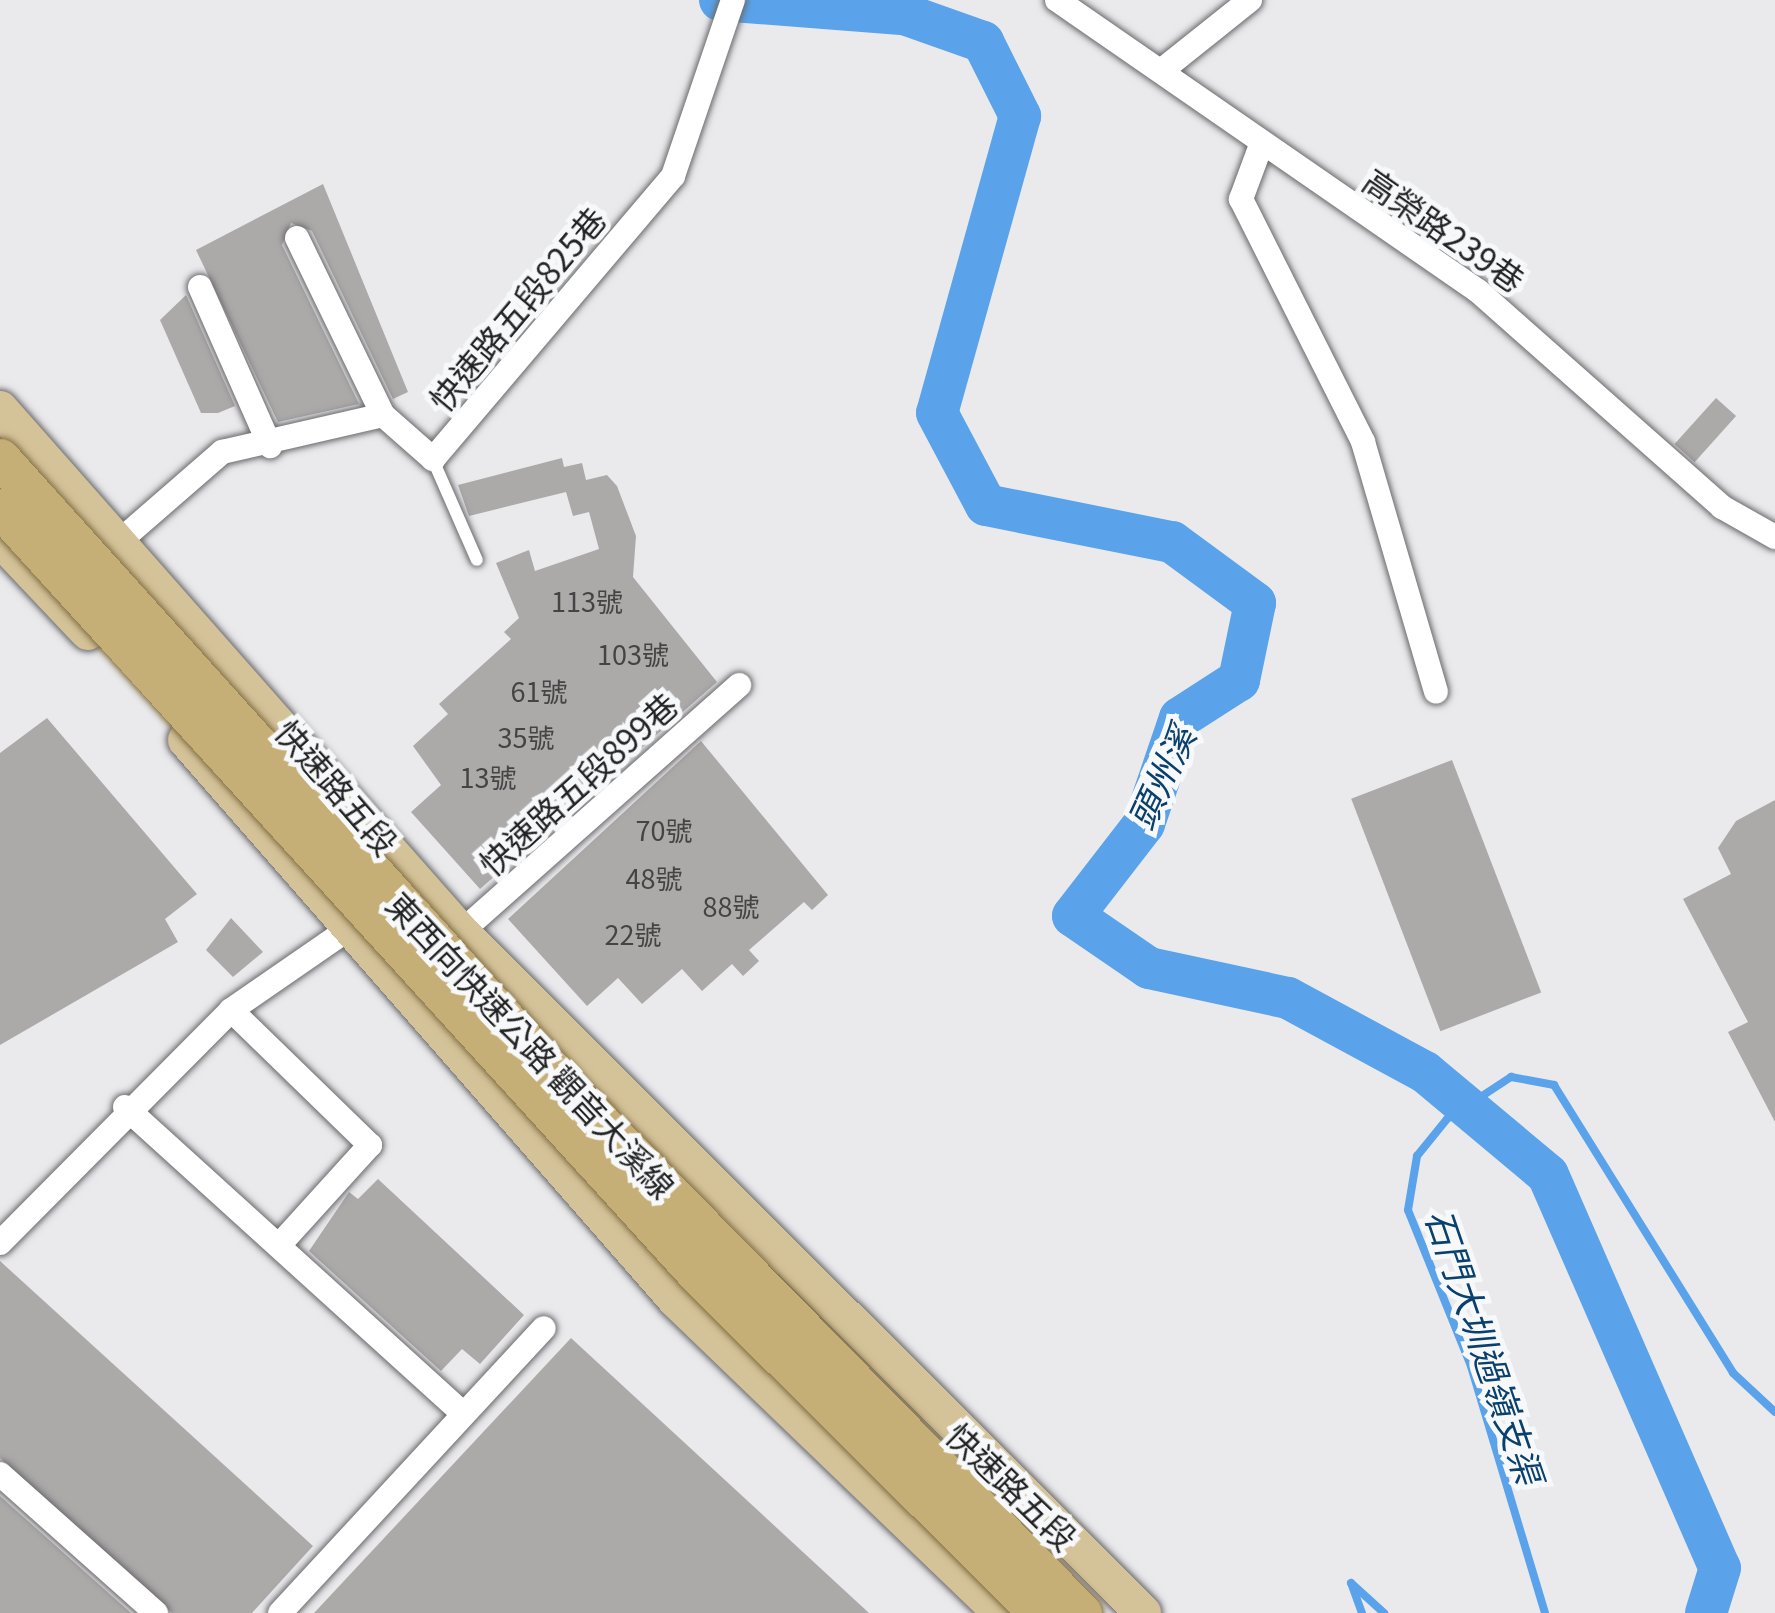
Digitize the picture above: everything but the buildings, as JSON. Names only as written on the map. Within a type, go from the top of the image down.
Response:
[{"type":"highway","name":"東西向快速公路 觀音大溪線","points":[[0,458],[573,1094],[1082,1613]]},
{"type":"highway","name":"東西向快速公路 觀音大溪線","points":[[0,508],[698,1275],[1038,1613]]},
{"type":"main road","name":"快速路五段","points":[[0,409],[122,539],[461,932],[1143,1613]]},
{"type":"main road","points":[[0,538],[676,1300],[1001,1613]]},
{"type":"street","name":"快速路五段825巷","points":[[122,539],[222,452],[270,446],[383,416],[433,459],[673,176],[734,0]]},
{"type":"street","name":"高榮路239巷","points":[[1057,0],[1529,329],[1722,507],[1775,538]]},
{"type":"street","points":[[1161,71],[1250,0]]},
{"type":"street","points":[[1261,145],[1241,199],[1363,442],[1436,692]]},
{"type":"street","points":[[298,238],[383,416]]},
{"type":"street","points":[[200,287],[270,446]]},
{"type":"street","name":"快速路五段899巷","points":[[461,932],[739,686]]},
{"type":"street","points":[[0,1243],[124,1107],[231,1010],[350,928]]},
{"type":"street","points":[[231,1010],[370,1145],[282,1242]]},
{"type":"street","points":[[124,1107],[282,1242],[463,1413]]},
{"type":"street","points":[[280,1613],[544,1328]]},
{"type":"street","points":[[0,1474],[156,1613]]},
{"type":"lane","points":[[433,459],[477,560]]},
{"type":"waterway","name":"頭州溪","points":[[720,0],[904,14],[983,42],[1020,116],[937,413],[986,505],[1172,542],[1255,603],[1239,680],[1180,718],[1144,824],[1073,916],[1149,968],[1288,998],[1425,1072],[1548,1175],[1720,1568],[1706,1613]]},
{"type":"waterway","name":"石門大圳過嶺支渠","points":[[1545,1613],[1471,1366],[1408,1210],[1417,1156],[1447,1119],[1511,1077],[1554,1085],[1733,1373],[1775,1412]]},
{"type":"waterway","name":"石門大圳過嶺支渠","points":[[1362,1613],[1351,1583],[1384,1613]]}]
